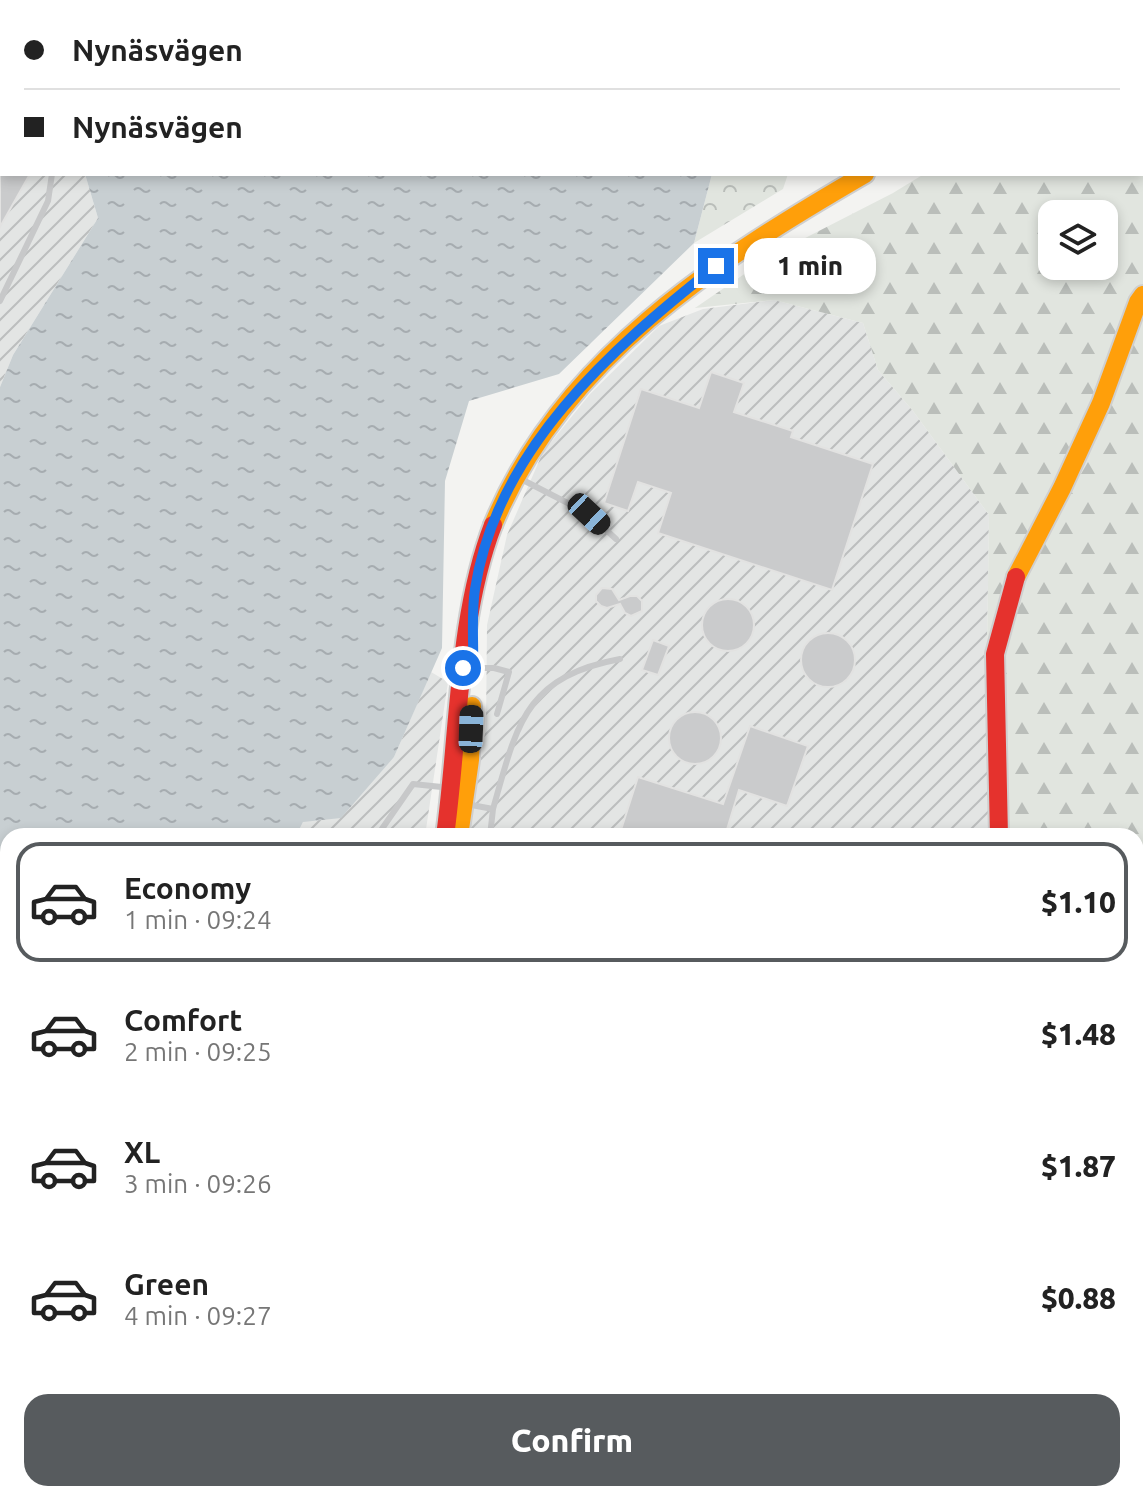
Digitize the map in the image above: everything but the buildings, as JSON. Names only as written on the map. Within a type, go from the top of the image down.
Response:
[{"type":"street","points":[[459,828],[458,796],[475,591],[485,545],[516,476],[571,397],[645,324],[743,248],[862,176]]},
{"type":"street","points":[[999,828],[995,654],[1017,572],[1062,488],[1101,403],[1143,295]]},
{"type":"street","points":[[448,828],[458,796]]},
{"type":"lane","points":[[0,301],[48,201],[52,176]]},
{"type":"lane","points":[[516,476],[589,514],[616,539]]},
{"type":"lane","points":[[491,828],[493,809],[512,743],[534,700],[562,677],[598,663],[620,659]]},
{"type":"lane","points":[[468,668],[509,672],[497,714]]},
{"type":"lane","points":[[383,828],[413,784],[493,809]]},
{"type":"shaded area","points":[[0,176],[86,176],[98,218],[13,355],[0,387]]},
{"type":"shaded area","points":[[774,300],[863,323],[878,370],[913,411],[989,515],[987,652],[993,828],[469,828],[486,727],[487,625],[507,535],[543,452],[590,394],[659,326],[703,309]]},
{"type":"shaded area","points":[[431,672],[448,682],[426,828],[300,828],[303,822],[394,757]]},
{"type":"green space","points":[[711,176],[787,176],[783,189],[694,243]]},
{"type":"green space","points":[[921,176],[1143,176],[1143,828],[993,828],[987,652],[989,515],[913,411],[878,370],[863,323],[774,300],[695,308],[772,255]]},
{"type":"water","points":[[86,176],[711,176],[694,243],[559,374],[469,401],[445,481],[442,648],[394,757],[341,818],[303,822],[300,828],[0,828],[0,387],[13,355],[98,218]]},
{"type":"traffic: slow","points":[[493,525],[522,466],[559,412],[602,364],[649,320],[700,279],[862,176]]},
{"type":"traffic: slow","points":[[1016,577],[1101,403],[1143,295]]},
{"type":"traffic: slow","points":[[460,828],[470,760],[472,706]]},
{"type":"traffic: jam","points":[[446,828],[472,599],[493,525]]},
{"type":"traffic: jam","points":[[999,828],[995,654],[1016,577]]},
{"type":"route","points":[[463,668],[473,668],[475,591],[485,545],[526,459],[554,417],[610,357],[716,266]]}]
